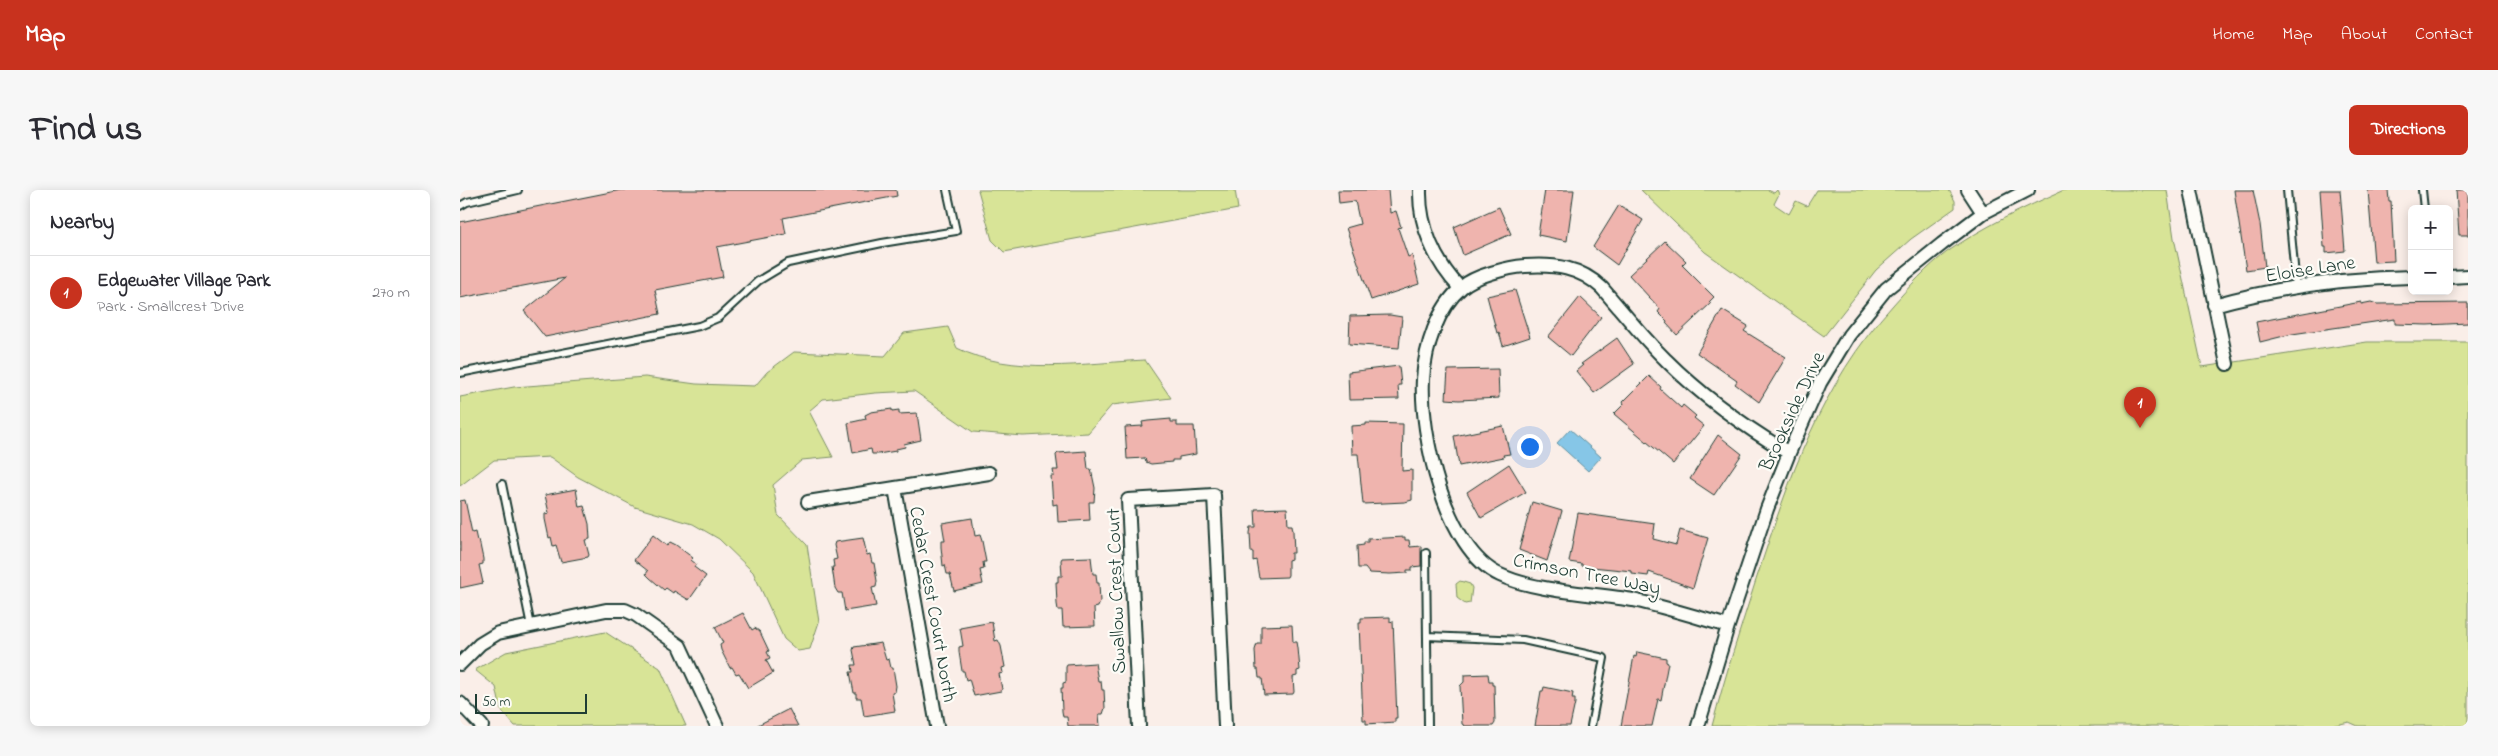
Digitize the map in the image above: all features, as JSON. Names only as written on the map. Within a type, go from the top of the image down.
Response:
[{"type":"street","points":[[1420,190],[1422,222],[1442,267],[1460,288]]},
{"type":"street","points":[[1968,190],[1983,213]]},
{"type":"street","name":"Brookside Drive","points":[[1698,726],[1728,626],[1767,509],[1820,383],[1850,335],[1886,289],[1983,213],[2028,190]]},
{"type":"street","points":[[2191,190],[2226,364]]},
{"type":"street","name":"Crimson Tree Way","points":[[1728,626],[1633,600],[1528,583],[1499,575],[1478,559],[1455,528],[1433,467],[1423,380],[1426,354],[1445,308],[1460,288],[1468,282],[1516,266],[1555,265],[1574,270],[1592,278],[1666,361],[1756,433],[1789,453]]},
{"type":"street","points":[[2453,276],[2468,276]]},
{"type":"street","name":"Eloise Lane","points":[[2214,305],[2296,287],[2364,278],[2408,277]]},
{"type":"street","name":"Cedar Crest Court North","points":[[808,502],[989,473]]},
{"type":"street","name":"Cedar Crest Court North","points":[[895,488],[937,726]]},
{"type":"street","name":"Swallow Crest Court","points":[[1139,726],[1128,500],[1214,495],[1225,726]]},
{"type":"street","points":[[460,664],[480,644],[498,633],[606,610],[625,610],[636,614],[680,646],[717,726]]},
{"type":"street","points":[[460,703],[482,726]]},
{"type":"lane","points":[[460,206],[468,202],[518,190]]},
{"type":"lane","points":[[460,373],[699,326],[718,318],[758,281],[788,263],[882,243],[956,231],[947,190]]},
{"type":"lane","points":[[2287,190],[2296,287]]},
{"type":"lane","points":[[2422,190],[2424,205]]},
{"type":"lane","points":[[502,484],[531,626]]},
{"type":"lane","points":[[1426,553],[1428,726]]},
{"type":"lane","points":[[1427,636],[1522,640],[1604,658],[1591,726]]},
{"type":"green space","points":[[978,190],[1235,190],[1238,209],[1004,252],[992,240]]},
{"type":"green space","points":[[1641,190],[1768,190],[1774,193],[1777,190],[1779,194],[1774,204],[1789,214],[1796,201],[1807,206],[1817,190],[1949,190],[1955,201],[1955,208],[1911,239],[1876,270],[1824,336],[1705,252]]},
{"type":"green space","points":[[2064,190],[2167,190],[2174,238],[2202,367],[2367,342],[2468,342],[2468,726],[2358,726],[2349,722],[2331,726],[1712,726],[1757,577],[1795,468],[1827,400],[1846,367],[1893,305],[1918,277],[1947,252],[1989,226]]},
{"type":"green space","points":[[948,327],[957,348],[978,357],[1001,362],[1049,366],[1145,360],[1171,398],[1112,405],[1088,433],[1023,436],[973,432],[914,391],[823,399],[809,411],[833,457],[802,460],[773,485],[778,515],[807,545],[819,622],[810,649],[798,651],[784,639],[753,572],[719,539],[693,524],[635,507],[578,477],[550,457],[494,460],[460,486],[460,397],[514,387],[645,377],[696,384],[755,386],[767,372],[794,352],[885,356],[904,333]]},
{"type":"green space","points":[[1460,581],[1470,584],[1472,588],[1470,603],[1465,604],[1457,598],[1456,584]]},
{"type":"green space","points":[[605,632],[660,668],[686,726],[515,726],[501,710],[496,687],[475,670],[506,652]]},
{"type":"water","points":[[1570,429],[1601,457],[1588,471],[1557,443]]},
{"type":"building","points":[[621,190],[896,190],[897,196],[783,218],[786,234],[717,247],[723,277],[655,290],[660,314],[545,337],[524,311],[565,278],[460,298],[460,222]]},
{"type":"building","points":[[1338,190],[1388,190],[1390,213],[1396,211],[1401,227],[1398,228],[1408,257],[1412,255],[1419,284],[1371,300],[1346,228],[1360,224],[1355,201],[1339,203]]},
{"type":"building","points":[[1545,190],[1574,190],[1567,241],[1538,235]]},
{"type":"building","points":[[2234,190],[2253,190],[2260,224],[2265,267],[2246,270]]},
{"type":"building","points":[[2320,190],[2340,190],[2345,251],[2326,253]]},
{"type":"building","points":[[2368,190],[2388,190],[2389,201],[2391,201],[2394,261],[2374,262]]},
{"type":"building","points":[[2456,190],[2468,190],[2468,235],[2459,235]]},
{"type":"building","points":[[1619,205],[1643,220],[1617,265],[1593,247]]},
{"type":"building","points":[[1499,207],[1511,234],[1463,255],[1454,227]]},
{"type":"building","points":[[1665,241],[1686,261],[1682,265],[1714,297],[1709,302],[1711,303],[1677,335],[1658,312],[1660,309],[1629,275]]},
{"type":"building","points":[[1515,290],[1530,337],[1503,346],[1499,332],[1497,333],[1487,296]]},
{"type":"building","points":[[1580,297],[1601,317],[1571,356],[1548,337]]},
{"type":"building","points":[[2361,302],[2361,304],[2371,302],[2377,304],[2468,303],[2468,323],[2395,324],[2395,319],[2292,334],[2260,342],[2256,322]]},
{"type":"building","points":[[1722,310],[1748,326],[1744,331],[1786,357],[1759,402],[1735,384],[1737,381],[1697,353]]},
{"type":"building","points":[[1390,315],[1402,317],[1399,348],[1349,344],[1350,316]]},
{"type":"building","points":[[1617,338],[1634,364],[1594,393],[1576,371],[1583,365],[1581,364]]},
{"type":"building","points":[[1399,366],[1401,385],[1398,385],[1399,399],[1349,400],[1348,372]]},
{"type":"building","points":[[1498,369],[1499,398],[1446,399],[1448,370]]},
{"type":"building","points":[[1649,376],[1661,387],[1660,389],[1681,408],[1683,405],[1704,426],[1673,464],[1614,414],[1624,404],[1623,402]]},
{"type":"building","points":[[892,409],[892,411],[899,410],[899,414],[917,413],[921,440],[904,444],[905,447],[896,449],[896,451],[872,454],[871,449],[853,453],[848,423],[866,419],[865,415],[871,412]]},
{"type":"building","points":[[1171,419],[1171,422],[1177,422],[1177,426],[1194,426],[1196,454],[1179,457],[1179,460],[1172,460],[1172,462],[1151,464],[1146,462],[1145,458],[1127,459],[1125,427],[1143,426],[1142,422]]},
{"type":"building","points":[[1366,423],[1403,424],[1402,471],[1412,470],[1412,500],[1363,504],[1358,454],[1352,454],[1351,426],[1366,425]]},
{"type":"building","points":[[1503,426],[1510,454],[1503,455],[1504,457],[1459,466],[1454,436]]},
{"type":"building","points":[[1718,435],[1742,454],[1714,495],[1690,479]]},
{"type":"building","points":[[1086,451],[1088,469],[1091,469],[1095,488],[1094,502],[1089,502],[1090,520],[1058,522],[1057,504],[1053,505],[1051,476],[1054,476],[1053,470],[1058,470],[1056,455],[1058,453]]},
{"type":"building","points":[[1509,464],[1526,492],[1481,518],[1467,492]]},
{"type":"building","points":[[576,489],[579,507],[584,506],[589,524],[590,539],[585,540],[589,555],[588,557],[561,562],[556,545],[553,546],[551,537],[549,538],[545,514],[549,513],[545,495]]},
{"type":"building","points":[[465,500],[472,533],[475,532],[477,541],[479,540],[483,564],[479,565],[483,583],[460,588],[460,501]]},
{"type":"building","points":[[1532,502],[1562,511],[1547,561],[1519,550]]},
{"type":"building","points":[[1287,508],[1288,525],[1292,525],[1293,531],[1294,553],[1291,553],[1291,559],[1288,560],[1288,575],[1287,577],[1259,578],[1256,560],[1253,561],[1253,552],[1251,552],[1250,533],[1251,527],[1256,527],[1255,509]]},
{"type":"building","points":[[1578,513],[1655,524],[1653,539],[1676,545],[1680,530],[1708,538],[1693,588],[1649,572],[1648,576],[1632,574],[1632,571],[1582,566],[1582,564],[1569,562]]},
{"type":"building","points":[[972,518],[975,536],[980,535],[986,562],[983,562],[984,569],[980,570],[983,584],[954,591],[950,574],[947,574],[945,565],[943,566],[941,541],[945,541],[942,523]]},
{"type":"building","points":[[653,535],[667,546],[670,542],[676,545],[693,558],[691,560],[696,564],[694,567],[706,576],[689,600],[674,591],[673,593],[666,588],[664,590],[646,574],[648,571],[634,560]]},
{"type":"building","points":[[1405,537],[1405,540],[1409,540],[1410,547],[1421,546],[1421,566],[1412,567],[1412,570],[1407,570],[1407,573],[1390,574],[1369,573],[1365,568],[1358,568],[1357,546],[1364,545],[1364,542],[1368,542],[1368,539]]},
{"type":"building","points":[[863,538],[867,555],[870,554],[872,563],[874,563],[877,581],[876,587],[872,588],[876,606],[845,611],[842,593],[838,593],[835,588],[832,567],[834,567],[833,560],[837,559],[834,545],[835,542]]},
{"type":"building","points":[[1091,557],[1093,574],[1096,574],[1097,583],[1099,583],[1100,602],[1098,607],[1094,608],[1095,626],[1063,627],[1062,610],[1058,610],[1057,604],[1056,582],[1058,582],[1058,576],[1062,576],[1061,560],[1062,558]]},
{"type":"building","points":[[743,613],[752,630],[755,628],[760,632],[769,651],[767,652],[770,658],[766,660],[773,673],[748,688],[739,673],[736,674],[732,667],[730,668],[721,650],[720,645],[723,643],[715,627]]},
{"type":"building","points":[[1390,617],[1390,622],[1393,621],[1397,718],[1395,718],[1395,722],[1366,724],[1366,720],[1363,720],[1359,623],[1361,623],[1361,618]]},
{"type":"building","points":[[992,622],[995,641],[998,640],[1001,646],[1005,667],[1002,668],[1003,673],[999,674],[1002,689],[1001,691],[974,696],[969,679],[966,680],[964,671],[962,671],[959,647],[963,646],[960,628]]},
{"type":"building","points":[[1292,625],[1293,642],[1297,642],[1300,670],[1297,671],[1297,676],[1293,677],[1294,692],[1293,694],[1264,695],[1262,678],[1259,678],[1258,669],[1256,669],[1255,650],[1257,644],[1261,644],[1261,626]]},
{"type":"building","points":[[881,643],[886,660],[889,659],[891,668],[893,668],[896,686],[895,692],[892,693],[895,711],[864,716],[861,698],[856,698],[850,672],[853,672],[852,665],[856,665],[853,650],[854,647]]},
{"type":"building","points":[[1637,652],[1666,658],[1668,663],[1661,700],[1658,699],[1652,726],[1621,726],[1634,656],[1636,657]]},
{"type":"building","points":[[1095,663],[1098,681],[1101,681],[1102,690],[1104,690],[1105,708],[1103,714],[1099,714],[1100,726],[1068,726],[1067,717],[1063,717],[1061,688],[1063,688],[1063,683],[1066,682],[1066,667],[1067,665]]},
{"type":"building","points":[[1488,674],[1489,681],[1492,681],[1492,685],[1494,685],[1495,723],[1493,726],[1465,726],[1462,724],[1460,686],[1464,682],[1464,675]]},
{"type":"building","points":[[1544,687],[1573,693],[1572,699],[1575,699],[1575,703],[1570,726],[1535,726],[1541,691],[1543,691]]},
{"type":"building","points":[[789,709],[798,726],[756,726]]},
{"type":"place","name":"Edgewater Village Park","points":[[2140,428]]}]
